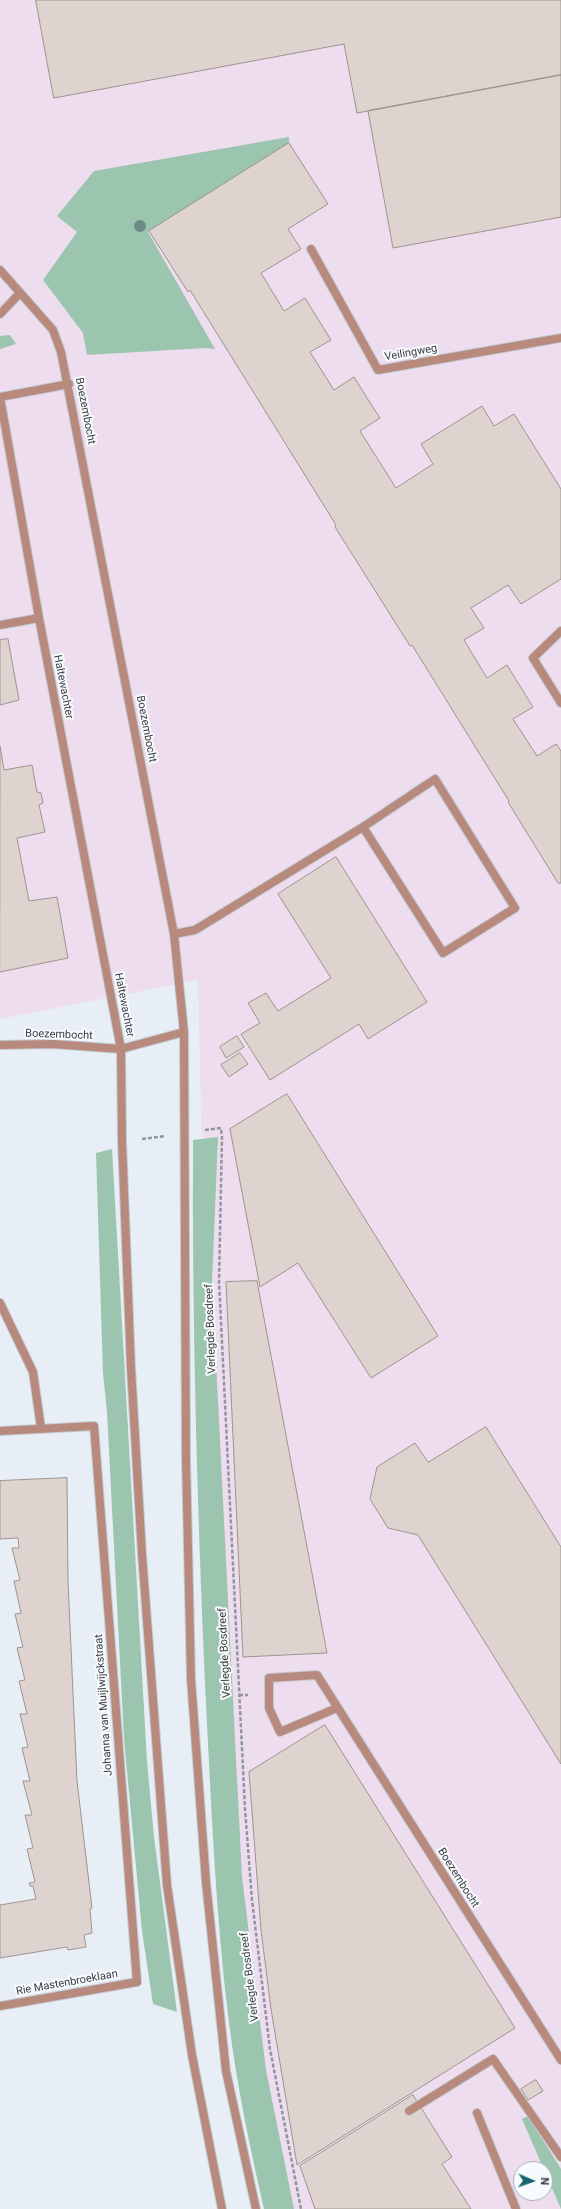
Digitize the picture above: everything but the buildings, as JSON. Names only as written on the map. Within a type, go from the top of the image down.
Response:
[{"type":"street","name":"Veilingweg","points":[[311,249],[378,370],[561,338]]},
{"type":"street","name":"Boezembocht","points":[[0,270],[53,330],[61,352],[174,934],[184,1032],[121,1049],[52,1044],[0,1045]]},
{"type":"street","points":[[0,314],[20,293]]},
{"type":"street","name":"Haltewachter","points":[[68,384],[0,396],[39,618],[121,1049]]},
{"type":"street","points":[[0,625],[39,618]]},
{"type":"street","points":[[561,630],[533,658],[561,703]]},
{"type":"street","points":[[174,934],[195,930],[363,827],[435,779],[515,908],[443,954],[363,827]]},
{"type":"street","points":[[184,1032],[186,1451],[191,1678],[206,1882],[226,2071],[256,2209]]},
{"type":"street","points":[[121,1049],[122,1141],[131,1368],[141,1546],[167,1885],[192,2055],[222,2209]]},
{"type":"street","points":[[0,1303],[33,1372],[41,1428],[0,1431]]},
{"type":"street","name":"Johanna van Muijlwijckstraat","points":[[41,1428],[94,1426],[137,1982]]},
{"type":"street","name":"Boezembocht","points":[[337,1708],[280,1732],[269,1708],[269,1678],[317,1675],[561,2060]]},
{"type":"street","name":"Rie Mastenbroeklaan","points":[[0,2006],[137,1982]]},
{"type":"street","points":[[409,2112],[493,2059],[561,2157]]},
{"type":"street","points":[[477,2113],[516,2209]]},
{"type":"path","name":"Verlegde Bosdreef","points":[[122,1141],[185,1134],[221,1128],[220,1281],[245,1809],[252,1900],[270,2049],[300,2209]]},
{"type":"shaded area","points":[[0,0],[561,0],[561,2209],[275,2209],[213,1639],[198,980],[0,1019]]},
{"type":"green space","points":[[289,137],[289,143],[148,232],[215,349],[205,348],[87,355],[83,333],[43,280],[77,232],[57,216],[94,171]]},
{"type":"green space","points":[[10,335],[16,344],[0,349],[0,336]]},
{"type":"green space","points":[[218,1137],[212,1283],[242,1877],[266,2070],[294,2209],[264,2209],[244,2117],[232,2047],[224,1981],[217,1897],[205,1684],[197,1480],[193,1276],[193,1140]]},
{"type":"green space","points":[[112,1149],[147,1761],[154,1837],[177,2012],[153,2004],[142,1931],[124,1739],[107,1412],[103,1373],[96,1153]]},
{"type":"green space","points":[[528,2116],[561,2169],[561,2209],[553,2191],[553,2161],[540,2161],[522,2119]]}]
